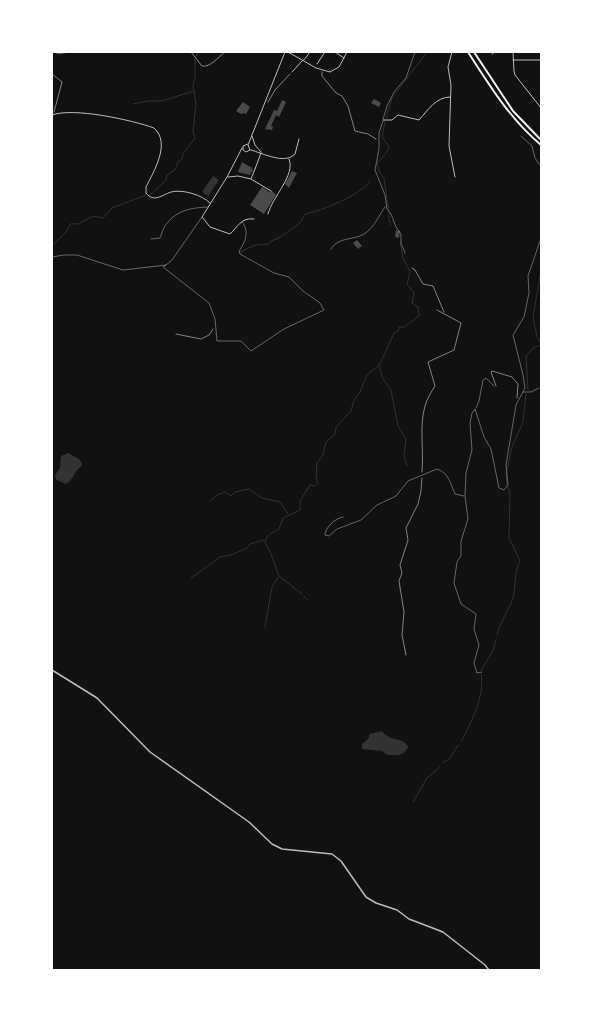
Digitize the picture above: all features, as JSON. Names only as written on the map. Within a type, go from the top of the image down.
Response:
[{"type":"highway","points":[[468,52],[511,115],[532,138],[541,145]]},
{"type":"highway","points":[[474,52],[513,111],[541,140]]},
{"type":"street","points":[[254,219],[246,218],[237,224],[230,234],[210,227],[202,217],[227,177],[242,148],[244,145],[248,145],[285,52]]},
{"type":"street","points":[[288,52],[322,71],[330,72],[335,71],[347,52]]},
{"type":"street","points":[[292,72],[310,52]]},
{"type":"street","points":[[317,64],[325,52]]},
{"type":"street","points":[[335,52],[344,58]]},
{"type":"street","points":[[452,52],[448,67],[451,80],[450,146],[455,177]]},
{"type":"street","points":[[513,52],[515,75],[541,108]]},
{"type":"street","points":[[513,60],[541,60]]},
{"type":"street","points":[[383,120],[392,120],[398,115],[419,120],[439,99],[451,97]]},
{"type":"street","points":[[53,114],[93,114],[154,128],[159,134],[162,147],[146,187],[146,192],[156,198],[160,198],[172,192],[196,194],[202,196],[210,203]]},
{"type":"street","points":[[252,136],[255,146],[262,153]]},
{"type":"street","points":[[242,148],[246,152],[250,150],[288,158],[295,154],[299,139]]},
{"type":"street","points":[[248,145],[250,150]]},
{"type":"street","points":[[250,147],[255,146]]},
{"type":"street","points":[[251,179],[262,153]]},
{"type":"street","points":[[268,214],[270,207],[282,188],[290,171],[288,158]]},
{"type":"street","points":[[227,177],[238,176],[251,179],[271,191]]},
{"type":"street","points":[[52,670],[97,698],[150,752],[249,822],[272,844],[282,849],[332,854],[341,861],[366,897],[376,903],[397,910],[409,919],[443,932],[485,964],[489,970]]},
{"type":"lane","points":[[55,52],[58,54],[69,52]]},
{"type":"lane","points":[[405,253],[401,243],[401,234],[386,206],[385,195],[374,167],[378,155],[379,138],[387,106],[394,92],[406,78],[414,52]]},
{"type":"lane","points":[[521,136],[532,146],[535,158],[541,167]]},
{"type":"lane","points":[[331,249],[342,241],[364,234],[379,218],[386,206]]},
{"type":"lane","points":[[151,239],[160,238],[164,227],[180,212],[207,207]]},
{"type":"lane","points":[[202,217],[172,260],[163,267],[209,304],[214,316],[214,328],[217,341],[241,341],[251,351],[284,329],[325,309],[289,277],[274,274],[240,254],[239,250],[246,238],[245,226],[242,222]]},
{"type":"lane","points":[[475,409],[484,437],[491,449],[499,488],[504,490],[508,485],[506,464],[517,401],[525,388],[513,335],[524,317],[529,293],[528,276],[541,238]]},
{"type":"lane","points":[[52,257],[77,255],[123,270],[166,265]]},
{"type":"lane","points":[[482,672],[477,672],[474,663],[479,645],[474,629],[476,614],[462,604],[454,583],[457,562],[461,556],[461,541],[468,519],[465,496],[466,469],[472,450],[470,423],[472,413],[479,401],[483,380],[486,378],[494,386]]},
{"type":"lane","points":[[523,392],[531,392],[538,388]]},
{"type":"lane","points":[[343,517],[335,520],[326,531],[325,535],[329,536],[337,530],[360,520],[377,505],[396,496],[408,481],[432,470],[440,470],[451,481],[455,494],[465,496]]},
{"type":"path","points":[[191,52],[202,66],[209,66],[225,52]]},
{"type":"path","points":[[322,71],[322,76],[336,93],[342,96],[351,111],[355,131],[370,135],[374,138],[379,138]]},
{"type":"path","points":[[266,106],[275,90],[292,72]]},
{"type":"path","points":[[52,74],[62,82],[53,114]]},
{"type":"path","points":[[412,268],[415,270],[423,284],[433,286],[445,314]]},
{"type":"path","points":[[406,655],[402,635],[404,612],[399,581],[402,573],[400,565],[408,540],[406,528],[418,504],[421,491],[423,456],[422,439],[425,405],[434,386],[428,362],[454,350],[461,323],[437,310]]},
{"type":"path","points":[[176,334],[201,339],[209,334],[214,328]]},
{"type":"path","points":[[494,386],[497,384],[490,372],[492,371],[512,377],[518,384],[517,401]]},
{"type":"shaded area","points":[[213,176],[219,180],[208,196],[202,192]]},
{"type":"shaded area","points":[[69,453],[81,461],[82,466],[66,484],[56,480],[55,475],[60,468],[61,456]]},
{"type":"shaded area","points":[[382,731],[386,735],[401,740],[406,744],[408,747],[404,753],[399,755],[388,755],[382,751],[362,749],[362,744],[368,739],[370,734]]},
{"type":"building","points":[[374,99],[381,103],[379,107],[371,103]]},
{"type":"building","points":[[282,100],[286,102],[279,117],[276,115],[271,126],[273,127],[272,130],[265,129],[274,110],[277,111]]},
{"type":"building","points":[[243,102],[250,107],[246,114],[241,114],[236,111]]},
{"type":"building","points":[[242,162],[252,168],[253,172],[251,172],[250,175],[238,172]]},
{"type":"building","points":[[292,171],[297,173],[289,188],[285,184]]},
{"type":"building","points":[[262,187],[270,192],[271,190],[276,195],[264,214],[250,205]]},
{"type":"building","points":[[396,230],[400,231],[399,238],[395,237]]},
{"type":"building","points":[[357,240],[362,246],[358,249],[353,243]]},
{"type":"waterway","points":[[150,195],[166,180],[167,175],[175,170],[178,162],[182,159],[183,154],[195,138],[193,132],[196,105],[193,85],[195,77],[195,59],[198,52]]},
{"type":"waterway","points":[[386,118],[392,98],[427,52]]},
{"type":"waterway","points":[[133,104],[148,101],[162,101],[194,91]]},
{"type":"waterway","points":[[385,122],[382,137],[389,147],[377,164],[380,173],[385,179]]},
{"type":"waterway","points":[[384,180],[389,211]]},
{"type":"waterway","points":[[240,252],[255,245],[269,244],[271,241],[279,238],[300,223],[305,214],[321,210],[350,197],[370,181]]},
{"type":"waterway","points":[[52,246],[65,233],[70,224],[78,224],[93,216],[103,218],[112,208],[146,195]]},
{"type":"waterway","points":[[389,213],[391,225]]},
{"type":"waterway","points":[[265,627],[272,587],[279,576],[271,554],[265,543],[267,538],[270,534],[279,529],[283,518],[300,510],[300,501],[310,485],[315,486],[318,483],[316,477],[317,463],[323,455],[326,442],[335,434],[336,427],[351,411],[354,400],[360,392],[367,375],[380,364],[394,333],[398,331],[399,327],[404,327],[419,316],[418,307],[412,303],[414,293],[407,284],[410,272],[403,258],[400,241]]},
{"type":"waterway","points":[[541,270],[533,317],[537,337],[541,344]]},
{"type":"waterway","points":[[528,390],[526,356],[533,348],[540,345]]},
{"type":"waterway","points":[[379,366],[383,379],[391,390],[398,426],[406,439],[404,455],[407,466]]},
{"type":"waterway","points":[[507,470],[512,447],[523,422],[526,394]]},
{"type":"waterway","points":[[506,473],[507,485]]},
{"type":"waterway","points":[[497,635],[500,625],[513,598],[516,574],[520,561],[509,538],[510,493],[508,487]]},
{"type":"waterway","points":[[210,501],[217,495],[225,492],[231,496],[235,492],[249,489],[262,498],[280,502],[288,514]]},
{"type":"waterway","points":[[191,578],[220,557],[231,555],[247,548],[250,544],[264,540]]},
{"type":"waterway","points":[[279,576],[302,594]]},
{"type":"waterway","points":[[304,597],[308,600]]},
{"type":"waterway","points":[[481,670],[493,651],[496,639]]},
{"type":"waterway","points":[[461,742],[473,718],[479,700],[482,683],[481,674]]},
{"type":"waterway","points":[[443,763],[450,758],[458,745]]},
{"type":"waterway","points":[[413,802],[427,778],[440,767]]}]
